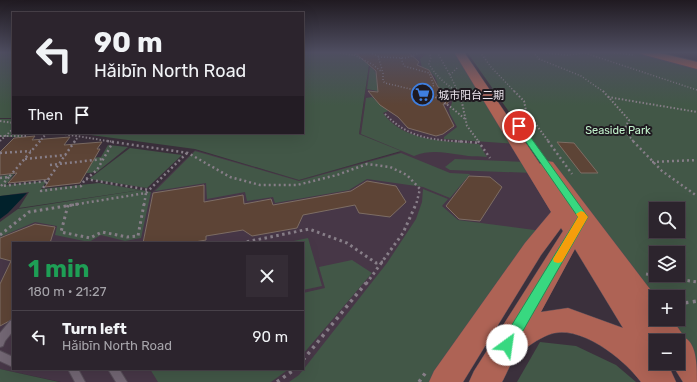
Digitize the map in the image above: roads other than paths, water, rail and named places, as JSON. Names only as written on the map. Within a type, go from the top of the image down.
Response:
[{"type":"main road","points":[[465,70],[573,220],[649,311]]},
{"type":"main road","points":[[478,70],[573,220],[649,345]]},
{"type":"main road","points":[[485,382],[507,345],[573,220]]},
{"type":"main road","points":[[436,376],[533,249],[573,220]]},
{"type":"main road","points":[[507,345],[543,323],[568,320],[613,337],[642,359],[660,382]]},
{"type":"main road","points":[[685,359],[697,376]]},
{"type":"main road","points":[[664,370],[672,382]]},
{"type":"lane","points":[[0,343],[1,338],[12,325]]},
{"type":"lane","points":[[0,355],[12,362]]},
{"type":"lane","points":[[74,370],[80,382]]},
{"type":"lane","points":[[114,370],[122,382]]},
{"type":"water","points":[[27,193],[8,213],[0,219],[0,196]]},
{"type":"place","name":"城市阳台二期","points":[[423,95]]},
{"type":"park label","name":"Seaside Park","points":[[618,130]]}]
